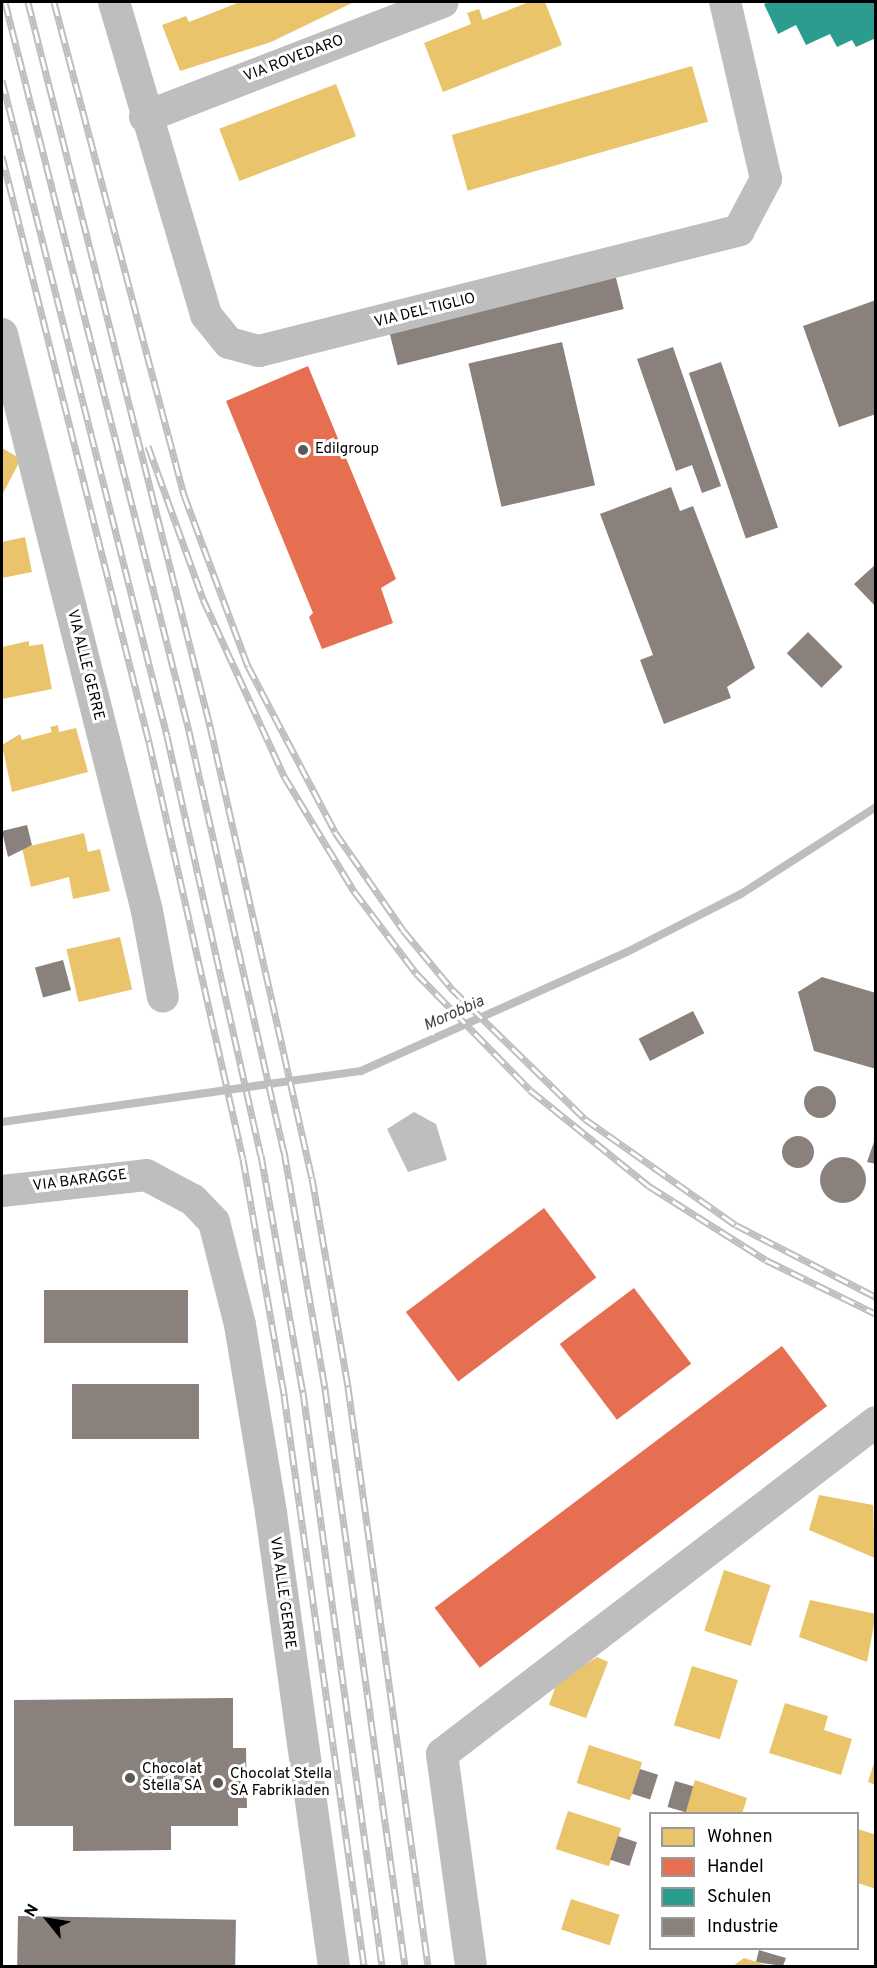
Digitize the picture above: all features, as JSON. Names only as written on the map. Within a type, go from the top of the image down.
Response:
[{"type":"street","name":"VIA DEL TIGLIO","points":[[114,2],[145,117],[206,315],[216,331],[242,349],[285,347],[739,230],[766,179],[724,2]]},
{"type":"street","name":"VIA ROVEDARO","points":[[145,117],[443,2]]},
{"type":"street","name":"VIA ALLE GERRE","points":[[2,334],[147,911],[163,997]]},
{"type":"street","name":"VIA BARAGGE","points":[[2,1191],[146,1175],[193,1200],[214,1222]]},
{"type":"street","name":"VIA ALLE GERRE","points":[[214,1222],[240,1325],[271,1513],[334,1966]]},
{"type":"street","points":[[471,1966],[442,1754],[876,1422]]},
{"type":"shaded area","points":[[414,1112],[436,1124],[447,1160],[408,1172],[387,1129]]},
{"type":"building: Wohnen","points":[[240,2],[354,2],[271,42],[180,71],[162,25],[186,16],[189,22]]},
{"type":"building: Wohnen","points":[[529,2],[545,2],[562,45],[443,92],[424,43],[471,24],[467,13],[479,9],[483,20]]},
{"type":"building: Wohnen","points":[[692,66],[708,122],[468,191],[452,135]]},
{"type":"building: Wohnen","points":[[336,84],[356,136],[239,181],[219,129]]},
{"type":"building: Wohnen","points":[[2,448],[21,459],[2,495]]},
{"type":"building: Wohnen","points":[[25,537],[32,572],[2,578],[2,542]]},
{"type":"building: Wohnen","points":[[29,641],[29,646],[43,644],[52,689],[2,699],[2,647]]},
{"type":"building: Wohnen","points":[[58,725],[59,732],[76,728],[88,772],[12,792],[2,745],[20,734],[22,740],[52,732],[50,727]]},
{"type":"building: Wohnen","points":[[84,833],[88,852],[100,849],[110,891],[73,899],[69,877],[31,887],[22,848]]},
{"type":"building: Wohnen","points":[[120,937],[132,990],[79,1002],[66,949]]},
{"type":"building: Wohnen","points":[[819,1495],[873,1505],[875,1558],[809,1530]]},
{"type":"building: Wohnen","points":[[724,1570],[771,1585],[751,1646],[704,1631]]},
{"type":"building: Wohnen","points":[[810,1600],[876,1614],[867,1662],[799,1637]]},
{"type":"building: Wohnen","points":[[597,1657],[608,1662],[586,1718],[549,1705],[557,1682]]},
{"type":"building: Wohnen","points":[[692,1666],[738,1680],[720,1739],[674,1725]]},
{"type":"building: Wohnen","points":[[785,1703],[828,1716],[824,1730],[852,1739],[841,1775],[769,1753]]},
{"type":"building: Wohnen","points":[[589,1745],[642,1762],[630,1800],[577,1783]]},
{"type":"building: Wohnen","points":[[876,1760],[876,1785],[868,1782]]},
{"type":"building: Wohnen","points":[[695,1780],[747,1798],[743,1812],[685,1812]]},
{"type":"building: Wohnen","points":[[568,1811],[621,1828],[609,1866],[556,1849]]},
{"type":"building: Wohnen","points":[[859,1829],[876,1835],[876,1889],[859,1883]]},
{"type":"building: Wohnen","points":[[571,1899],[620,1915],[610,1945],[561,1929]]},
{"type":"building: Wohnen","points":[[744,1958],[769,1966],[733,1966]]},
{"type":"building: Handel","points":[[308,366],[396,579],[381,588],[393,623],[322,649],[309,617],[313,613],[226,401]]},
{"type":"building: Handel","points":[[544,1208],[596,1277],[458,1382],[406,1312]]},
{"type":"building: Handel","points":[[634,1288],[691,1364],[617,1420],[560,1344]]},
{"type":"building: Handel","points":[[782,1346],[827,1406],[480,1668],[435,1608]]},
{"type":"building: Schulen","points":[[769,2],[876,2],[876,38],[856,47],[852,40],[837,47],[830,34],[806,45],[796,25],[778,34],[764,4]]},
{"type":"building: Industrie","points":[[615,274],[624,309],[398,365],[389,330]]},
{"type":"building: Industrie","points":[[876,300],[876,414],[839,427],[803,326]]},
{"type":"building: Industrie","points":[[562,342],[595,485],[502,507],[468,364]]},
{"type":"building: Industrie","points":[[673,347],[721,486],[702,493],[692,465],[676,471],[637,359]]},
{"type":"building: Industrie","points":[[721,362],[778,527],[746,539],[689,373]]},
{"type":"building: Industrie","points":[[671,487],[680,511],[693,506],[755,668],[727,687],[731,698],[664,724],[640,660],[653,655],[600,514]]},
{"type":"building: Industrie","points":[[876,564],[876,607],[854,584]]},
{"type":"building: Industrie","points":[[808,632],[843,667],[821,688],[787,653]]},
{"type":"building: Industrie","points":[[27,825],[32,845],[8,857],[2,831]]},
{"type":"building: Industrie","points":[[63,960],[71,990],[43,997],[35,968]]},
{"type":"building: Industrie","points":[[822,977],[876,993],[876,1069],[814,1051],[798,992]]},
{"type":"building: Industrie","points":[[693,1011],[704,1033],[650,1061],[639,1039]]},
{"type":"building: Industrie","points":[[820,1086],[832,1090],[836,1102],[832,1114],[820,1118],[808,1114],[804,1102],[808,1090]]},
{"type":"building: Industrie","points":[[798,1136],[810,1140],[814,1152],[810,1164],[798,1168],[786,1164],[782,1152],[786,1140]]},
{"type":"building: Industrie","points":[[876,1136],[876,1164],[867,1162]]},
{"type":"building: Industrie","points":[[843,1157],[859,1164],[866,1180],[859,1196],[843,1203],[827,1196],[820,1180],[827,1164]]},
{"type":"building: Industrie","points":[[44,1290],[188,1290],[188,1343],[44,1343]]},
{"type":"building: Industrie","points":[[72,1384],[199,1384],[199,1439],[72,1439]]},
{"type":"building: Industrie","name":"Chocolat Stella SA","points":[[233,1698],[233,1748],[246,1748],[247,1808],[238,1808],[238,1826],[171,1826],[171,1850],[73,1851],[73,1826],[14,1826],[14,1700]]},
{"type":"building: Industrie","points":[[640,1769],[658,1775],[650,1800],[632,1794]]},
{"type":"building: Industrie","points":[[675,1781],[693,1786],[685,1812],[668,1807]]},
{"type":"building: Industrie","points":[[618,1836],[637,1842],[629,1866],[610,1860]]},
{"type":"building: Industrie","points":[[18,1916],[236,1920],[235,1966],[17,1966]]},
{"type":"building: Industrie","points":[[759,1950],[786,1958],[783,1966],[756,1962]]},
{"type":"waterway","name":"Morobbia","points":[[2,1122],[361,1071],[627,952],[741,894],[876,807]]},
{"type":"railway","points":[[5,2],[189,731],[284,1151],[325,1389],[405,1966]]},
{"type":"railway","points":[[28,2],[210,726],[312,1178],[348,1387],[428,1966]]},
{"type":"railway","points":[[54,2],[184,495],[248,666],[335,832],[403,930],[452,989],[585,1119],[736,1225],[876,1297]]},
{"type":"railway","points":[[2,80],[167,736],[261,1155],[303,1392],[382,1966]]},
{"type":"railway","points":[[2,156],[149,742],[243,1159],[284,1395],[364,1966]]},
{"type":"railway","points":[[148,446],[203,599],[284,776],[354,891],[416,973],[530,1090],[649,1186],[766,1260],[876,1314]]},
{"type":"place","name":"Edilgroup","points":[[303,450]]},
{"type":"place","name":"Chocolat Stella SA","points":[[130,1778]]},
{"type":"place","name":"Chocolat Stella SA Fabrikladen","points":[[218,1783]]}]
